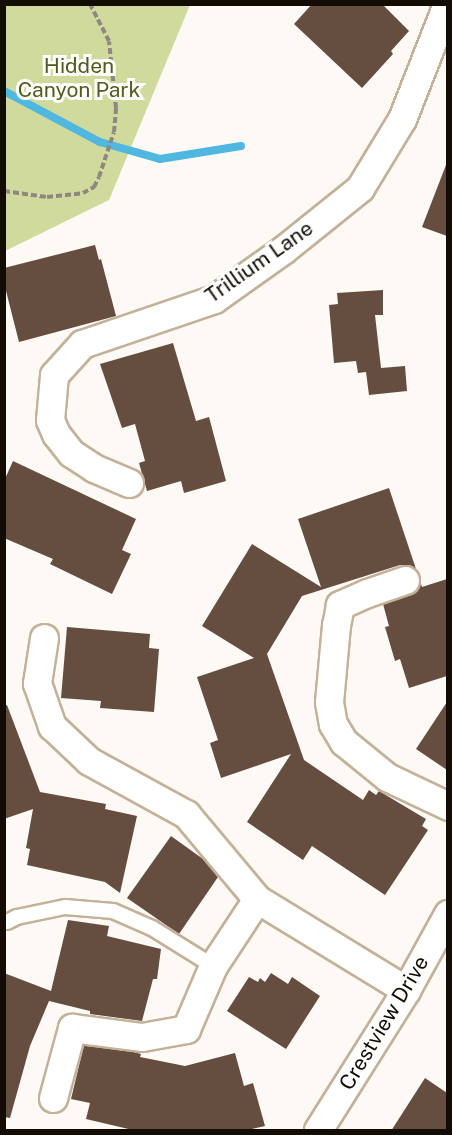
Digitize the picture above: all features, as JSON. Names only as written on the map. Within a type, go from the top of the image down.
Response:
[{"type":"street","name":"Trillium Lane","points":[[129,483],[94,468],[71,453],[56,434],[50,420],[54,375],[82,344],[214,299],[283,250],[360,188],[402,119],[440,8]]},
{"type":"street","points":[[405,580],[367,592],[340,605],[329,702],[333,724],[344,742],[387,777],[447,806]]},
{"type":"street","points":[[44,638],[37,683],[52,726],[89,760],[186,814],[257,899],[406,990]]},
{"type":"street","points":[[53,1098],[72,1028],[142,1037],[186,1029],[213,966],[257,899]]},
{"type":"street","name":"Crestview Drive","points":[[318,1131],[406,990],[447,914]]},
{"type":"lane","points":[[7,922],[17,917],[65,907],[113,911],[152,928],[213,966]]},
{"type":"path","points":[[4,191],[47,197],[83,193],[94,187],[99,177],[114,132],[116,108],[109,41],[90,4]]},
{"type":"green space","name":"Hidden Canyon Park","points":[[5,4],[190,5],[109,200],[5,251]]},
{"type":"building","points":[[312,4],[382,4],[409,31],[391,51],[393,54],[362,88],[294,24]]},
{"type":"building","points":[[447,166],[447,236],[422,227]]},
{"type":"building","points":[[95,245],[116,316],[19,342],[4,283],[4,268]]},
{"type":"building","points":[[383,290],[383,315],[375,315],[381,368],[405,366],[407,391],[369,395],[366,372],[358,373],[356,361],[334,363],[329,305],[338,304],[337,293]]},
{"type":"building","points":[[173,343],[196,421],[209,417],[226,481],[184,493],[181,481],[147,491],[139,463],[145,461],[135,424],[122,428],[100,364]]},
{"type":"building","points":[[13,461],[136,519],[122,550],[131,554],[112,594],[50,564],[53,559],[4,538],[4,481]]},
{"type":"building","points":[[389,488],[416,569],[409,565],[400,565],[302,596],[267,654],[304,760],[363,800],[369,790],[376,795],[379,791],[426,819],[422,826],[428,830],[385,895],[312,846],[303,860],[247,822],[291,754],[221,778],[210,743],[218,740],[197,677],[254,658],[202,626],[252,544],[321,587],[298,519]]},
{"type":"building","points":[[447,579],[447,676],[409,688],[400,659],[395,661],[385,627],[389,626],[383,604],[411,595],[417,590],[420,581],[422,587]]},
{"type":"building","points":[[67,627],[150,634],[149,648],[159,649],[154,712],[100,708],[101,701],[61,698]]},
{"type":"building","points":[[447,702],[447,770],[416,749]]},
{"type":"building","points":[[7,705],[40,792],[106,804],[105,809],[137,816],[120,893],[105,882],[27,865],[30,849],[26,848],[33,809],[4,819],[4,706]]},
{"type":"building","points":[[171,836],[203,859],[218,877],[179,934],[127,898]]},
{"type":"building","points":[[68,920],[109,926],[107,936],[161,949],[157,979],[153,979],[142,1021],[90,1014],[90,1011],[49,1001],[30,1046],[10,1118],[4,1117],[4,973],[51,991]]},
{"type":"building","points":[[271,973],[288,984],[292,977],[320,996],[286,1049],[227,1011],[249,977],[258,982],[260,978],[265,982]]},
{"type":"building","points":[[84,1045],[134,1052],[141,1054],[140,1057],[185,1066],[235,1053],[244,1086],[253,1083],[265,1126],[248,1130],[137,1131],[86,1119],[90,1103],[71,1099]]},
{"type":"building","points":[[425,1078],[447,1093],[447,1131],[391,1131]]},
{"type":"waterway","points":[[4,91],[100,142],[160,159],[241,146]]}]
